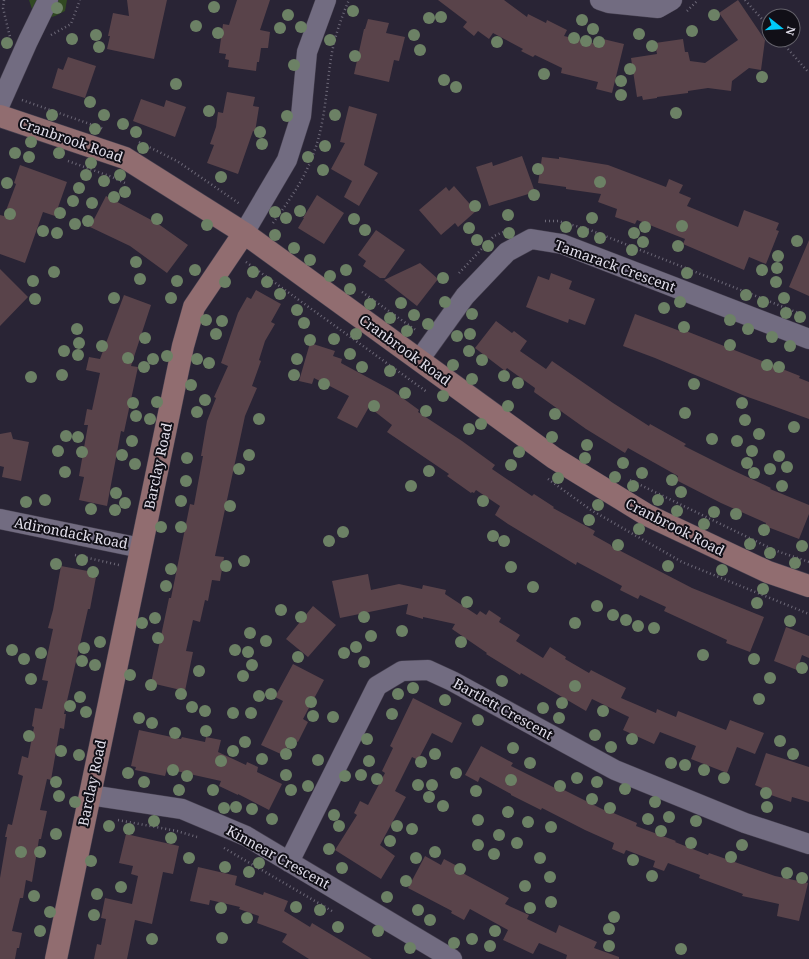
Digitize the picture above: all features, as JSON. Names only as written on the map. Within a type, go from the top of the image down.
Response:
[{"type":"street","points":[[0,104],[48,0]]},
{"type":"street","name":"Barclay Road","points":[[56,959],[183,346],[194,307],[244,233],[287,160],[301,116],[307,52],[326,0]]},
{"type":"street","points":[[600,0],[609,3],[658,8],[672,0]]},
{"type":"street","name":"Cranbrook Road","points":[[0,116],[125,158],[244,233],[422,340],[554,458],[647,515],[768,572],[809,586]]},
{"type":"street","name":"Tamarack Crescent","points":[[422,340],[507,252],[531,239],[562,244],[809,339]]},
{"type":"street","name":"Adirondack Road","points":[[0,519],[141,548]]},
{"type":"street","name":"Bartlett Crescent","points":[[289,862],[377,686],[402,671],[428,670],[452,680],[615,770],[745,823],[809,844]]},
{"type":"street","name":"Kinnear Crescent","points":[[90,795],[182,809],[246,836],[452,959]]},
{"type":"path","points":[[4,0],[3,8],[10,37],[8,43]]},
{"type":"path","points":[[270,227],[299,185],[313,155],[325,108],[331,57],[342,16],[349,0]]},
{"type":"path","points":[[745,0],[761,18]]},
{"type":"path","points":[[787,48],[809,73]]},
{"type":"path","points":[[68,161],[130,185]]},
{"type":"path","points":[[544,222],[558,221],[590,230],[802,315]]},
{"type":"path","points":[[458,274],[494,236],[505,230]]},
{"type":"path","points":[[242,268],[246,262],[432,395]]},
{"type":"path","points":[[360,291],[422,340]]},
{"type":"path","points":[[547,478],[592,510],[682,562],[809,614]]},
{"type":"path","points":[[630,480],[774,550],[809,562]]},
{"type":"path","points":[[112,818],[177,831],[198,837]]},
{"type":"path","points":[[223,848],[334,912]]},
{"type":"green space","points":[[29,0],[67,0],[65,11],[45,19],[33,12]]},
{"type":"building","points":[[127,0],[167,0],[154,59],[107,49],[113,13],[129,16]]},
{"type":"building","points":[[237,0],[270,0],[260,30],[270,32],[268,48],[261,48],[256,71],[228,67],[229,60],[225,59],[226,54],[219,53],[223,24],[229,25]]},
{"type":"building","points":[[438,0],[504,0],[527,17],[528,14],[546,23],[547,20],[567,30],[564,36],[602,45],[603,39],[624,44],[612,93],[596,89],[598,82],[561,73],[562,68],[535,55],[533,57],[521,51],[523,49],[493,33],[489,39],[478,31],[474,36],[463,27],[467,22]]},
{"type":"building","points":[[738,0],[761,34],[761,48],[764,48],[761,70],[749,68],[732,81],[731,91],[708,88],[688,91],[688,93],[643,100],[642,96],[637,97],[631,58],[657,54],[655,43],[683,39],[685,52],[688,52],[690,61],[705,63],[738,40],[719,13]]},
{"type":"building","points":[[368,19],[389,23],[386,33],[405,37],[399,61],[394,60],[389,82],[354,74],[364,29]]},
{"type":"building","points":[[68,57],[96,66],[85,98],[52,88],[58,68],[63,70]]},
{"type":"building","points":[[227,92],[255,97],[253,106],[259,107],[255,132],[253,131],[238,174],[207,163],[214,145],[210,144],[216,127],[218,112],[223,113]]},
{"type":"building","points":[[141,99],[164,107],[166,100],[186,107],[175,137],[133,121]]},
{"type":"building","points":[[349,106],[377,114],[364,165],[378,173],[359,206],[344,197],[352,181],[331,169],[345,143],[340,142]]},
{"type":"building","points":[[522,156],[535,192],[489,206],[476,167],[492,162],[493,166]]},
{"type":"building","points":[[542,157],[559,159],[559,157],[608,165],[666,187],[669,179],[683,185],[679,193],[691,198],[687,206],[738,227],[744,210],[779,223],[776,230],[779,231],[766,264],[749,257],[744,270],[683,244],[685,239],[637,220],[635,224],[615,217],[617,209],[598,202],[601,194],[538,183]]},
{"type":"building","points":[[20,165],[67,182],[55,216],[43,212],[25,263],[0,254],[0,215],[4,216],[16,184],[14,183]]},
{"type":"building","points":[[454,186],[476,211],[458,227],[455,223],[441,235],[419,210],[446,187],[449,191]]},
{"type":"building","points":[[317,195],[344,213],[324,244],[298,228]]},
{"type":"building","points":[[106,196],[157,223],[188,245],[167,273],[130,246],[90,227]]},
{"type":"building","points":[[376,230],[405,250],[385,278],[380,278],[363,266],[366,261],[358,255]]},
{"type":"building","points":[[809,240],[809,296],[789,287]]},
{"type":"building","points":[[420,263],[438,279],[417,306],[384,280]]},
{"type":"building","points":[[0,269],[28,297],[0,326]]},
{"type":"building","points":[[551,273],[572,281],[569,289],[595,299],[585,325],[569,319],[568,323],[526,307],[538,276],[549,280]]},
{"type":"building","points":[[256,290],[281,304],[271,322],[275,324],[265,341],[259,360],[261,361],[252,386],[257,388],[245,416],[215,556],[224,557],[220,581],[212,580],[208,601],[205,600],[200,622],[193,620],[186,651],[193,652],[185,691],[151,683],[169,598],[171,598],[190,504],[194,505],[203,456],[201,456],[207,421],[216,398],[214,397],[228,366],[221,363],[238,313],[247,297],[251,299]]},
{"type":"building","points":[[124,295],[151,305],[131,366],[138,367],[124,432],[121,431],[107,506],[79,500],[84,477],[79,476],[88,425],[84,425],[87,409],[92,410],[100,373],[86,370],[89,357],[100,359]]},
{"type":"building","points":[[635,314],[680,331],[681,329],[800,376],[799,378],[809,382],[809,419],[745,396],[623,346]]},
{"type":"building","points":[[496,321],[512,333],[514,331],[527,341],[520,351],[546,369],[552,361],[649,426],[650,424],[686,444],[684,446],[771,488],[770,489],[809,505],[809,514],[799,539],[765,526],[766,523],[721,503],[676,480],[678,476],[628,448],[625,453],[586,429],[534,392],[535,388],[507,368],[505,371],[475,348]]},
{"type":"building","points":[[310,343],[335,351],[333,356],[342,359],[341,363],[393,391],[419,410],[418,412],[495,465],[492,469],[532,496],[534,494],[554,507],[553,508],[595,531],[593,535],[611,546],[692,588],[764,617],[750,652],[726,643],[727,640],[664,611],[666,607],[640,595],[638,599],[620,590],[622,586],[577,562],[576,565],[508,524],[495,515],[500,506],[476,490],[474,493],[471,493],[447,476],[449,474],[387,432],[392,425],[369,407],[357,428],[337,418],[349,396],[314,378],[312,384],[299,381]]},
{"type":"building","points":[[11,432],[13,439],[29,442],[21,481],[2,477],[4,467],[0,466],[0,434]]},
{"type":"building","points":[[61,566],[93,572],[92,576],[96,577],[90,609],[88,609],[64,714],[66,714],[64,729],[60,728],[51,780],[47,779],[40,810],[47,811],[41,839],[39,839],[32,882],[26,880],[23,898],[20,898],[12,931],[22,933],[19,948],[17,948],[15,959],[0,959],[0,878],[7,837],[5,837],[8,824],[12,825],[23,776],[18,774],[22,756],[28,758],[34,727],[32,726],[35,708],[42,709],[48,681],[42,680],[53,629],[48,628]]},
{"type":"building","points":[[368,574],[371,590],[399,584],[422,589],[423,585],[446,590],[445,594],[477,615],[480,611],[486,615],[489,610],[501,618],[499,622],[520,635],[516,641],[543,658],[550,647],[566,657],[565,659],[589,673],[591,670],[626,688],[621,698],[656,713],[657,709],[676,717],[678,711],[726,730],[730,720],[764,733],[755,754],[737,747],[727,773],[691,759],[696,746],[660,732],[654,744],[623,730],[629,717],[592,699],[586,711],[521,673],[520,675],[486,654],[487,653],[452,629],[455,624],[423,617],[423,619],[406,614],[408,604],[340,618],[332,581]]},
{"type":"building","points":[[313,606],[336,625],[308,657],[286,639]]},
{"type":"building","points":[[786,627],[809,636],[809,658],[802,655],[797,670],[774,661]]},
{"type":"building","points":[[293,664],[324,680],[303,719],[308,722],[298,742],[291,739],[283,755],[261,745],[283,701],[275,697]]},
{"type":"building","points":[[413,698],[462,723],[452,743],[432,733],[418,760],[412,757],[395,791],[406,797],[380,845],[395,856],[381,879],[335,850],[357,815],[354,813],[360,801],[368,805],[385,773],[382,771],[393,748],[390,746]]},
{"type":"building","points":[[139,730],[181,739],[182,737],[205,742],[206,737],[221,740],[218,752],[246,765],[247,762],[258,767],[257,772],[282,784],[269,810],[219,786],[221,781],[167,769],[165,776],[135,770],[136,767],[131,766]]},
{"type":"building","points":[[481,746],[513,763],[511,766],[559,790],[560,788],[604,810],[637,823],[636,826],[708,855],[709,853],[775,876],[808,883],[799,921],[777,916],[779,904],[742,896],[743,894],[699,878],[700,875],[668,863],[664,871],[653,867],[655,861],[626,850],[624,854],[612,849],[614,843],[542,808],[541,810],[480,777],[478,782],[465,775]]},
{"type":"building","points":[[766,753],[809,767],[809,802],[792,797],[791,802],[768,794],[769,791],[755,785]]},
{"type":"building","points":[[126,834],[179,846],[173,874],[163,872],[152,924],[135,920],[127,959],[94,959],[97,944],[101,945],[106,919],[101,918],[105,898],[132,904],[138,876],[131,874],[133,866],[119,863]]},
{"type":"building","points":[[425,856],[441,865],[444,859],[459,867],[457,870],[509,898],[505,904],[529,915],[527,919],[556,933],[559,925],[597,942],[594,948],[619,957],[619,959],[566,959],[567,955],[539,943],[533,954],[503,940],[508,930],[470,909],[464,920],[451,913],[452,911],[408,888]]},
{"type":"building","points":[[198,867],[237,876],[235,885],[263,895],[264,892],[288,901],[284,911],[310,927],[312,923],[372,959],[309,959],[282,942],[287,934],[257,923],[259,916],[239,909],[240,907],[210,900],[209,905],[190,901]]}]
